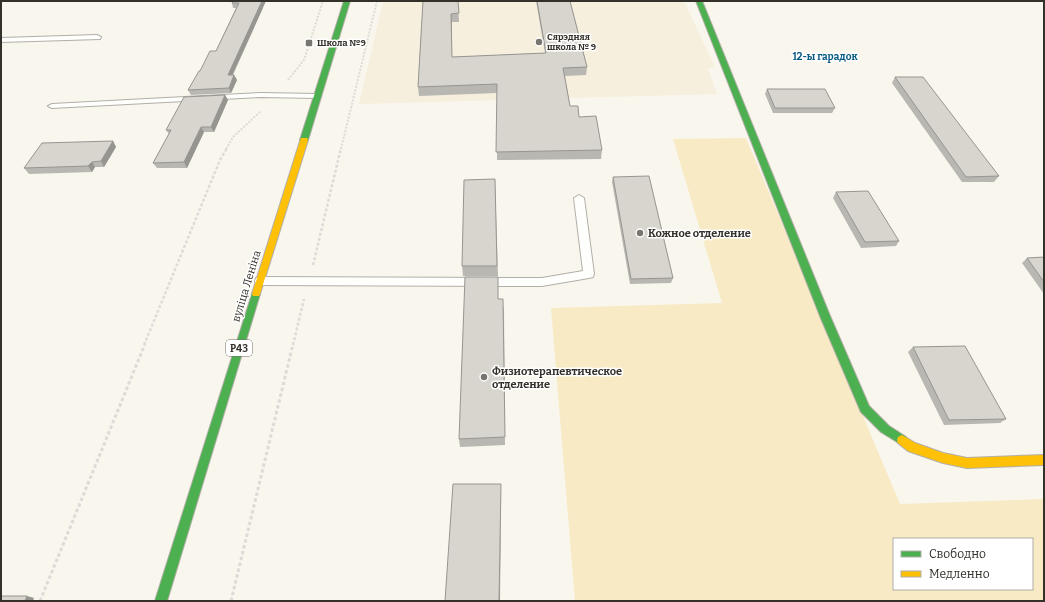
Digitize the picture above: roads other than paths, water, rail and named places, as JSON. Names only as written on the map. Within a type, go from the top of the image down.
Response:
[{"type":"main road","name":"вуліца Леніна","points":[[161,601],[347,1]]},
{"type":"main road","points":[[699,1],[825,316],[865,409],[884,429],[906,444],[943,458],[967,463],[1044,460]]},
{"type":"lane","points":[[1,40],[97,37]]},
{"type":"lane","points":[[52,106],[261,95],[317,96]]},
{"type":"lane","points":[[260,281],[542,282],[589,274],[579,198]]},
{"type":"place","name":"Сярэдняя школа № 9","points":[[539,42]]},
{"type":"place","name":"Школа №9","points":[[309,43]]},
{"type":"place","name":"Кожное отделение","points":[[640,233]]},
{"type":"place","name":"Физиотерапевтическое отделение","points":[[484,377]]},
{"type":"district","name":"12-ы гарадок","points":[[825,56]]}]
